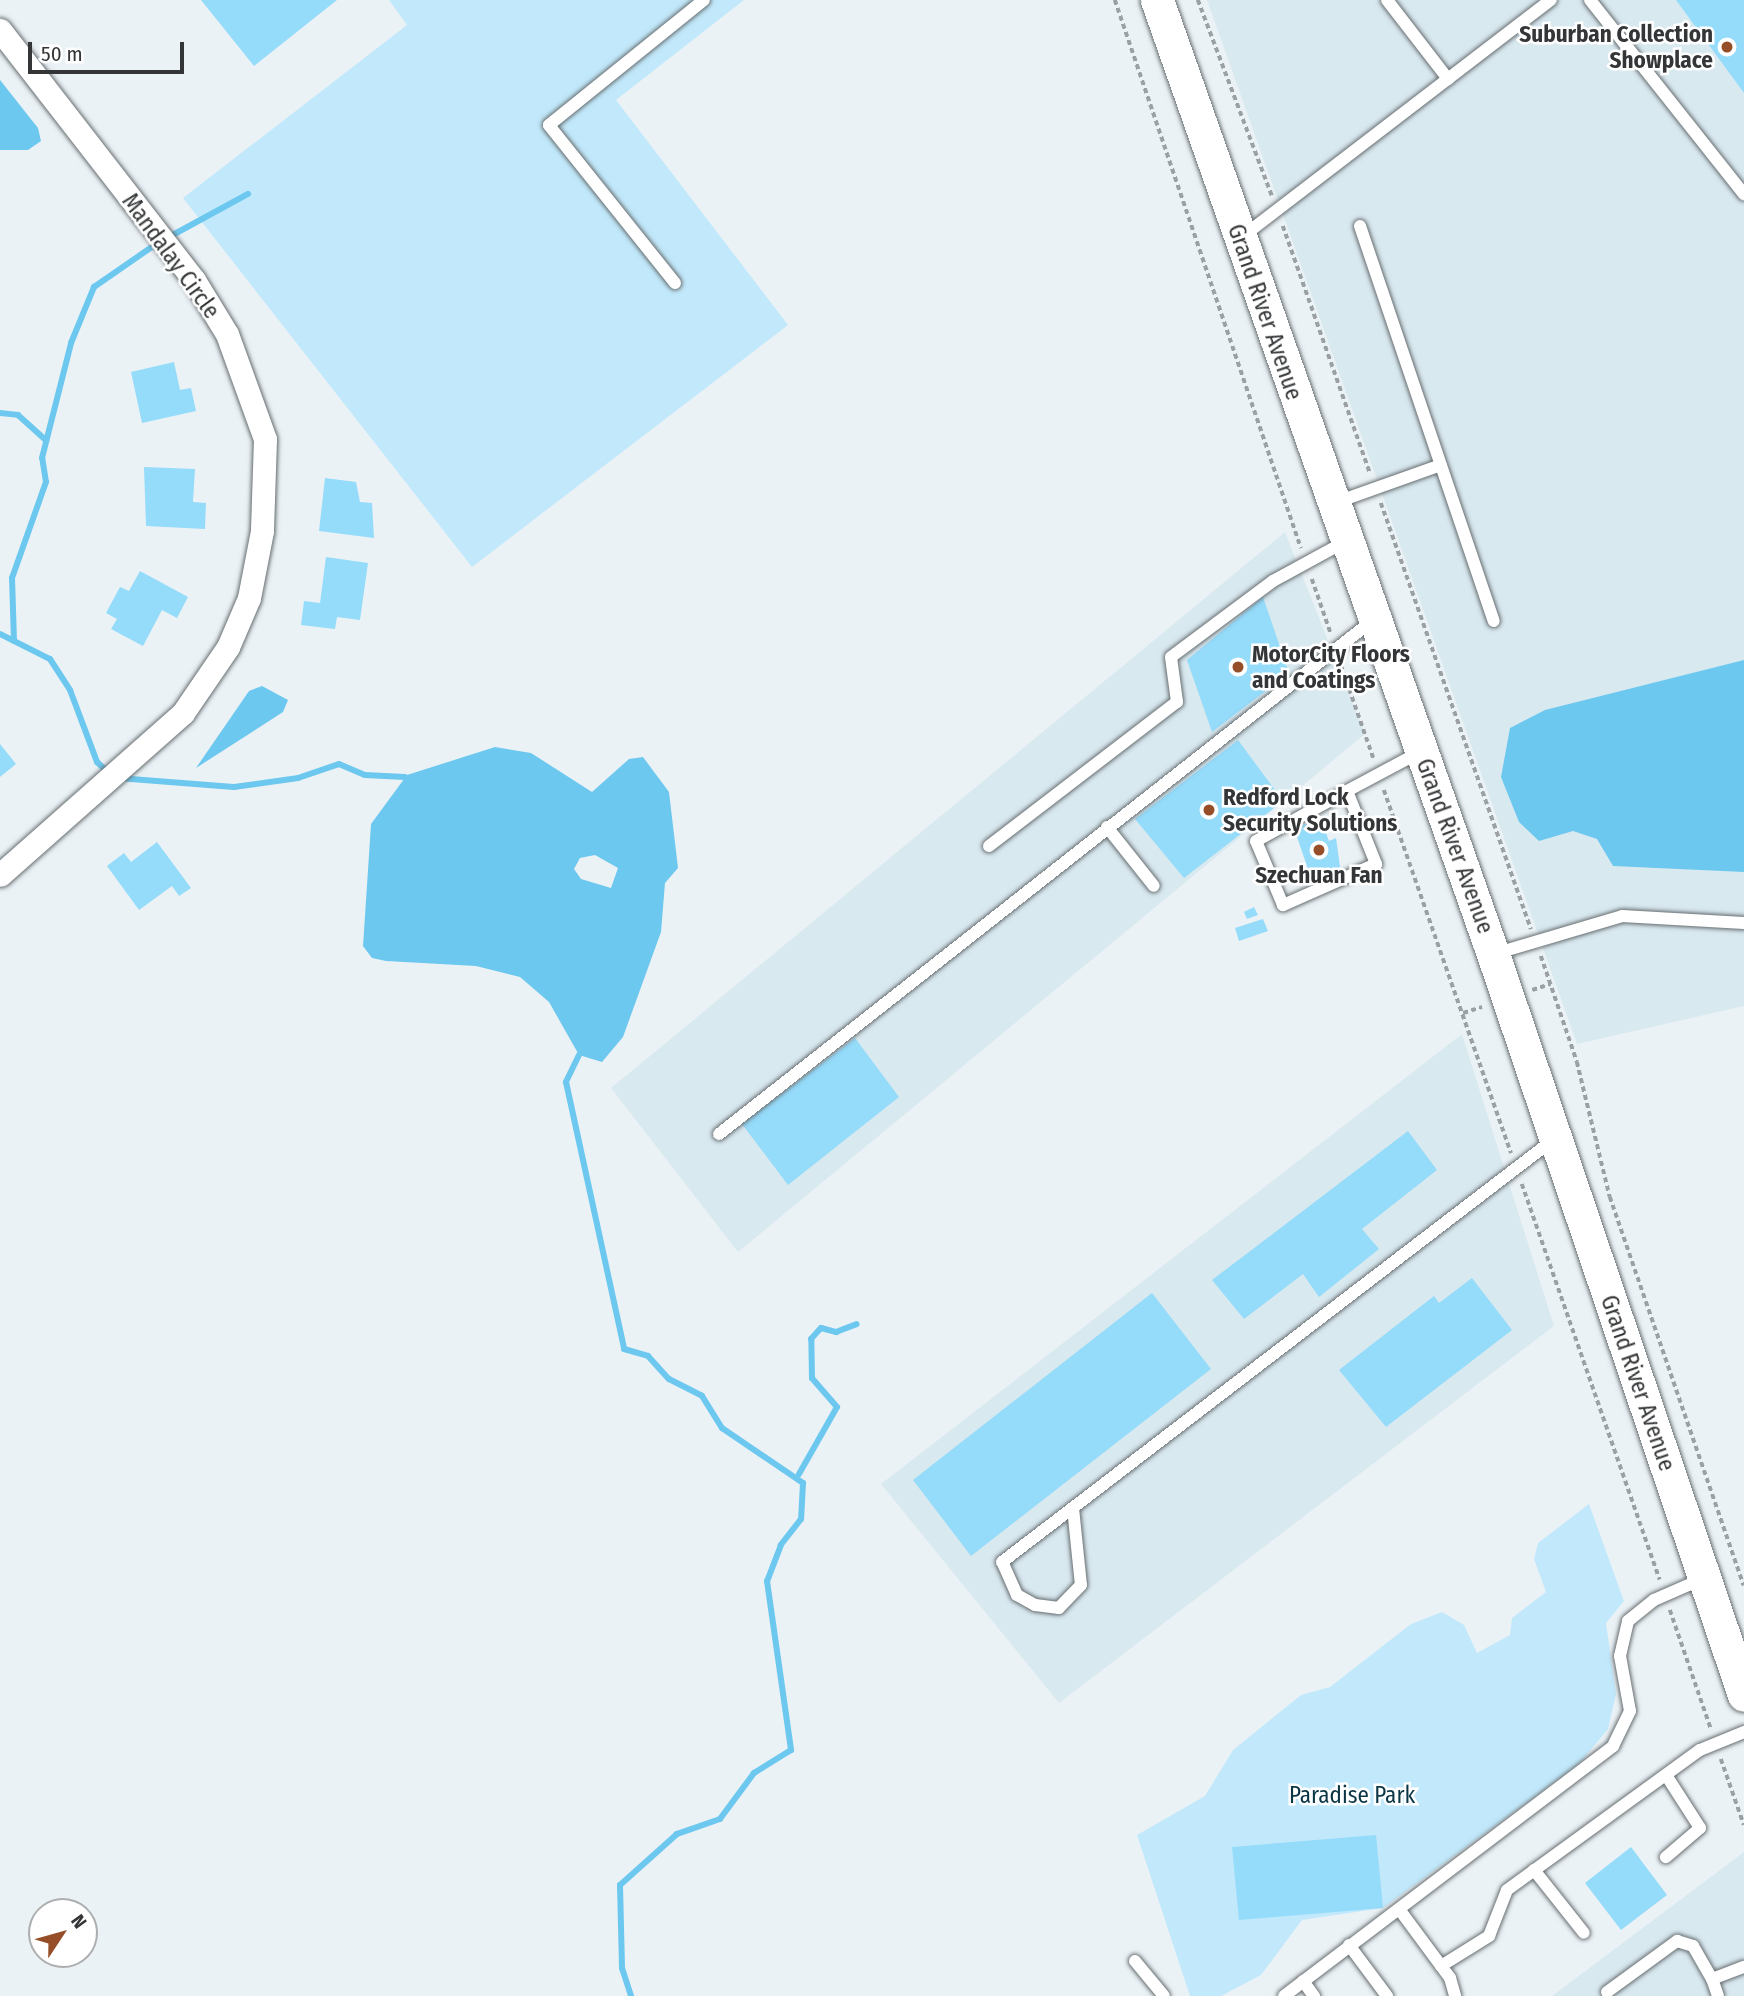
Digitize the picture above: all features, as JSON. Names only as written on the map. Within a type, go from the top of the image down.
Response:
[{"type":"main road","name":"Grand River Avenue","points":[[1157,0],[1373,620],[1493,954],[1704,1578],[1736,1647],[1744,1695]]},
{"type":"street","name":"Mandalay Circle","points":[[0,30],[194,280],[227,334],[265,439],[262,531],[249,598],[228,647],[183,713],[68,822],[0,875]]},
{"type":"lane","points":[[675,283],[549,125],[704,0]]},
{"type":"lane","points":[[1387,0],[1448,79]]},
{"type":"lane","points":[[1240,239],[1551,0]]},
{"type":"lane","points":[[1590,0],[1744,194]]},
{"type":"lane","points":[[1360,226],[1494,621]]},
{"type":"lane","points":[[1333,504],[1441,465]]},
{"type":"lane","points":[[989,846],[1177,702],[1171,657],[1306,563],[1346,541]]},
{"type":"lane","points":[[719,1134],[1373,620]]},
{"type":"lane","points":[[1347,791],[1376,864],[1283,905],[1256,841],[1347,791],[1421,752]]},
{"type":"lane","points":[[1107,827],[1154,886]]},
{"type":"lane","points":[[1493,954],[1622,916],[1744,923]]},
{"type":"lane","points":[[1073,1508],[1081,1585],[1059,1608],[1035,1605],[1017,1595],[1002,1562],[1556,1137]]},
{"type":"lane","points":[[1284,1996],[1613,1746],[1630,1711],[1621,1636],[1638,1609],[1704,1578]]},
{"type":"lane","points":[[1441,1966],[1489,1936],[1507,1891],[1534,1870],[1666,1775],[1716,1743],[1744,1731]]},
{"type":"lane","points":[[1666,1775],[1700,1828],[1666,1857]]},
{"type":"lane","points":[[1534,1870],[1584,1933]]},
{"type":"lane","points":[[1399,1909],[1441,1966],[1455,1996]]},
{"type":"lane","points":[[1606,1992],[1677,1941],[1693,1946],[1713,1979],[1718,1996]]},
{"type":"lane","points":[[1349,1945],[1387,1996]]},
{"type":"lane","points":[[1135,1961],[1164,1996]]},
{"type":"lane","points":[[1713,1979],[1744,1967]]},
{"type":"lane","points":[[1303,1981],[1314,1996]]},
{"type":"path","points":[[1115,0],[1306,563],[1744,1825]]},
{"type":"path","points":[[1198,0],[1277,210],[1536,941],[1577,1062],[1610,1197],[1744,1586]]},
{"type":"shaded area","points":[[1207,0],[1744,0],[1744,1006],[1577,1044]]},
{"type":"shaded area","points":[[1285,532],[1365,734],[738,1252],[611,1088]]},
{"type":"shaded area","points":[[1462,1034],[1554,1326],[1059,1703],[881,1484]]},
{"type":"shaded area","points":[[1744,1852],[1744,1996],[1552,1996]]},
{"type":"green space","points":[[389,0],[744,0],[616,100],[788,325],[472,567],[183,198],[407,25]]},
{"type":"green space","name":"Paradise Park","points":[[1589,1504],[1624,1601],[1606,1623],[1616,1694],[1608,1729],[1579,1764],[1383,1908],[1302,1920],[1261,1975],[1221,1996],[1190,1996],[1137,1835],[1205,1796],[1233,1750],[1301,1695],[1330,1687],[1411,1624],[1442,1612],[1464,1625],[1477,1653],[1510,1635],[1512,1618],[1546,1592],[1534,1559],[1538,1543]]},
{"type":"water","points":[[0,80],[38,128],[41,141],[28,150],[0,150]]},
{"type":"water","points":[[1744,660],[1744,872],[1613,866],[1597,839],[1573,831],[1539,841],[1519,822],[1501,777],[1510,728],[1545,710]]},
{"type":"water","points":[[262,686],[288,700],[283,712],[196,768],[249,691]]},
{"type":"water","points":[[495,747],[531,753],[592,792],[629,759],[643,757],[669,792],[678,868],[665,883],[661,932],[623,1037],[602,1062],[579,1055],[549,1002],[520,977],[476,966],[386,961],[372,958],[363,946],[371,824],[407,775]],"holes":[[[595,855],[618,868],[611,888],[581,879],[574,869],[580,858]]]},
{"type":"building","points":[[201,0],[337,0],[254,66]]},
{"type":"building","name":"Suburban Collection Showplace","points":[[1676,0],[1744,0],[1744,93]]},
{"type":"building","points":[[174,362],[180,390],[191,388],[196,411],[142,423],[131,372]]},
{"type":"building","points":[[144,467],[195,469],[193,502],[206,503],[205,529],[146,526]]},
{"type":"building","points":[[325,478],[356,482],[360,502],[372,503],[374,538],[319,531]]},
{"type":"building","points":[[326,557],[368,563],[360,620],[337,617],[335,629],[301,625],[304,601],[320,603]]},
{"type":"building","points":[[140,571],[188,597],[177,618],[162,610],[143,646],[111,629],[117,619],[106,613],[120,587],[129,591]]},
{"type":"building","name":"MotorCity Floors and Coatings","points":[[1263,597],[1289,673],[1212,732],[1187,660]]},
{"type":"building","name":"Redford Lock Security Solutions","points":[[1238,740],[1283,801],[1184,878],[1135,819]]},
{"type":"building","points":[[0,744],[16,764],[0,777]]},
{"type":"building","name":"Szechuan Fan","points":[[1321,819],[1329,841],[1336,838],[1341,874],[1313,884],[1294,828]]},
{"type":"building","points":[[157,842],[191,888],[179,896],[172,886],[139,910],[107,866],[124,853],[131,862]]},
{"type":"building","points":[[1254,907],[1258,915],[1247,919],[1244,912]]},
{"type":"building","points":[[1263,919],[1268,931],[1239,941],[1235,928]]},
{"type":"building","points":[[855,1038],[899,1097],[788,1185],[742,1124]]},
{"type":"building","points":[[1408,1131],[1437,1170],[1362,1229],[1379,1249],[1319,1297],[1303,1274],[1244,1319],[1212,1280]]},
{"type":"building","points":[[1472,1278],[1512,1330],[1386,1427],[1339,1370],[1434,1296],[1439,1303]]},
{"type":"building","points":[[1152,1293],[1211,1369],[971,1556],[913,1480]]},
{"type":"building","points":[[1376,1835],[1383,1908],[1239,1920],[1232,1847]]},
{"type":"building","points":[[1631,1847],[1667,1895],[1621,1930],[1585,1883]]},
{"type":"waterway","points":[[169,237],[248,194]]},
{"type":"waterway","points":[[14,641],[12,578],[46,482],[42,458],[71,343],[94,287],[159,242]]},
{"type":"waterway","points":[[0,413],[18,415],[46,440]]},
{"type":"waterway","points":[[0,634],[50,659],[70,690],[97,762],[109,773]]},
{"type":"waterway","points":[[118,778],[234,787],[298,778],[339,764],[365,775],[405,777]]},
{"type":"waterway","points":[[579,1055],[566,1082],[624,1349],[648,1356],[669,1379],[702,1396],[722,1428],[803,1483],[801,1519],[781,1545],[767,1581],[791,1750],[754,1773],[720,1819],[677,1834],[620,1885],[622,1968],[631,1996]]},
{"type":"waterway","points":[[799,1474],[837,1407],[812,1378],[811,1339],[821,1328],[836,1332],[857,1324]]},
{"type":"place","name":"Suburban Collection Showplace","points":[[1727,47]]},
{"type":"place","name":"MotorCity Floors and Coatings","points":[[1238,667]]},
{"type":"place","name":"Redford Lock Security Solutions","points":[[1209,810]]},
{"type":"place","name":"Szechuan Fan","points":[[1319,850]]}]
